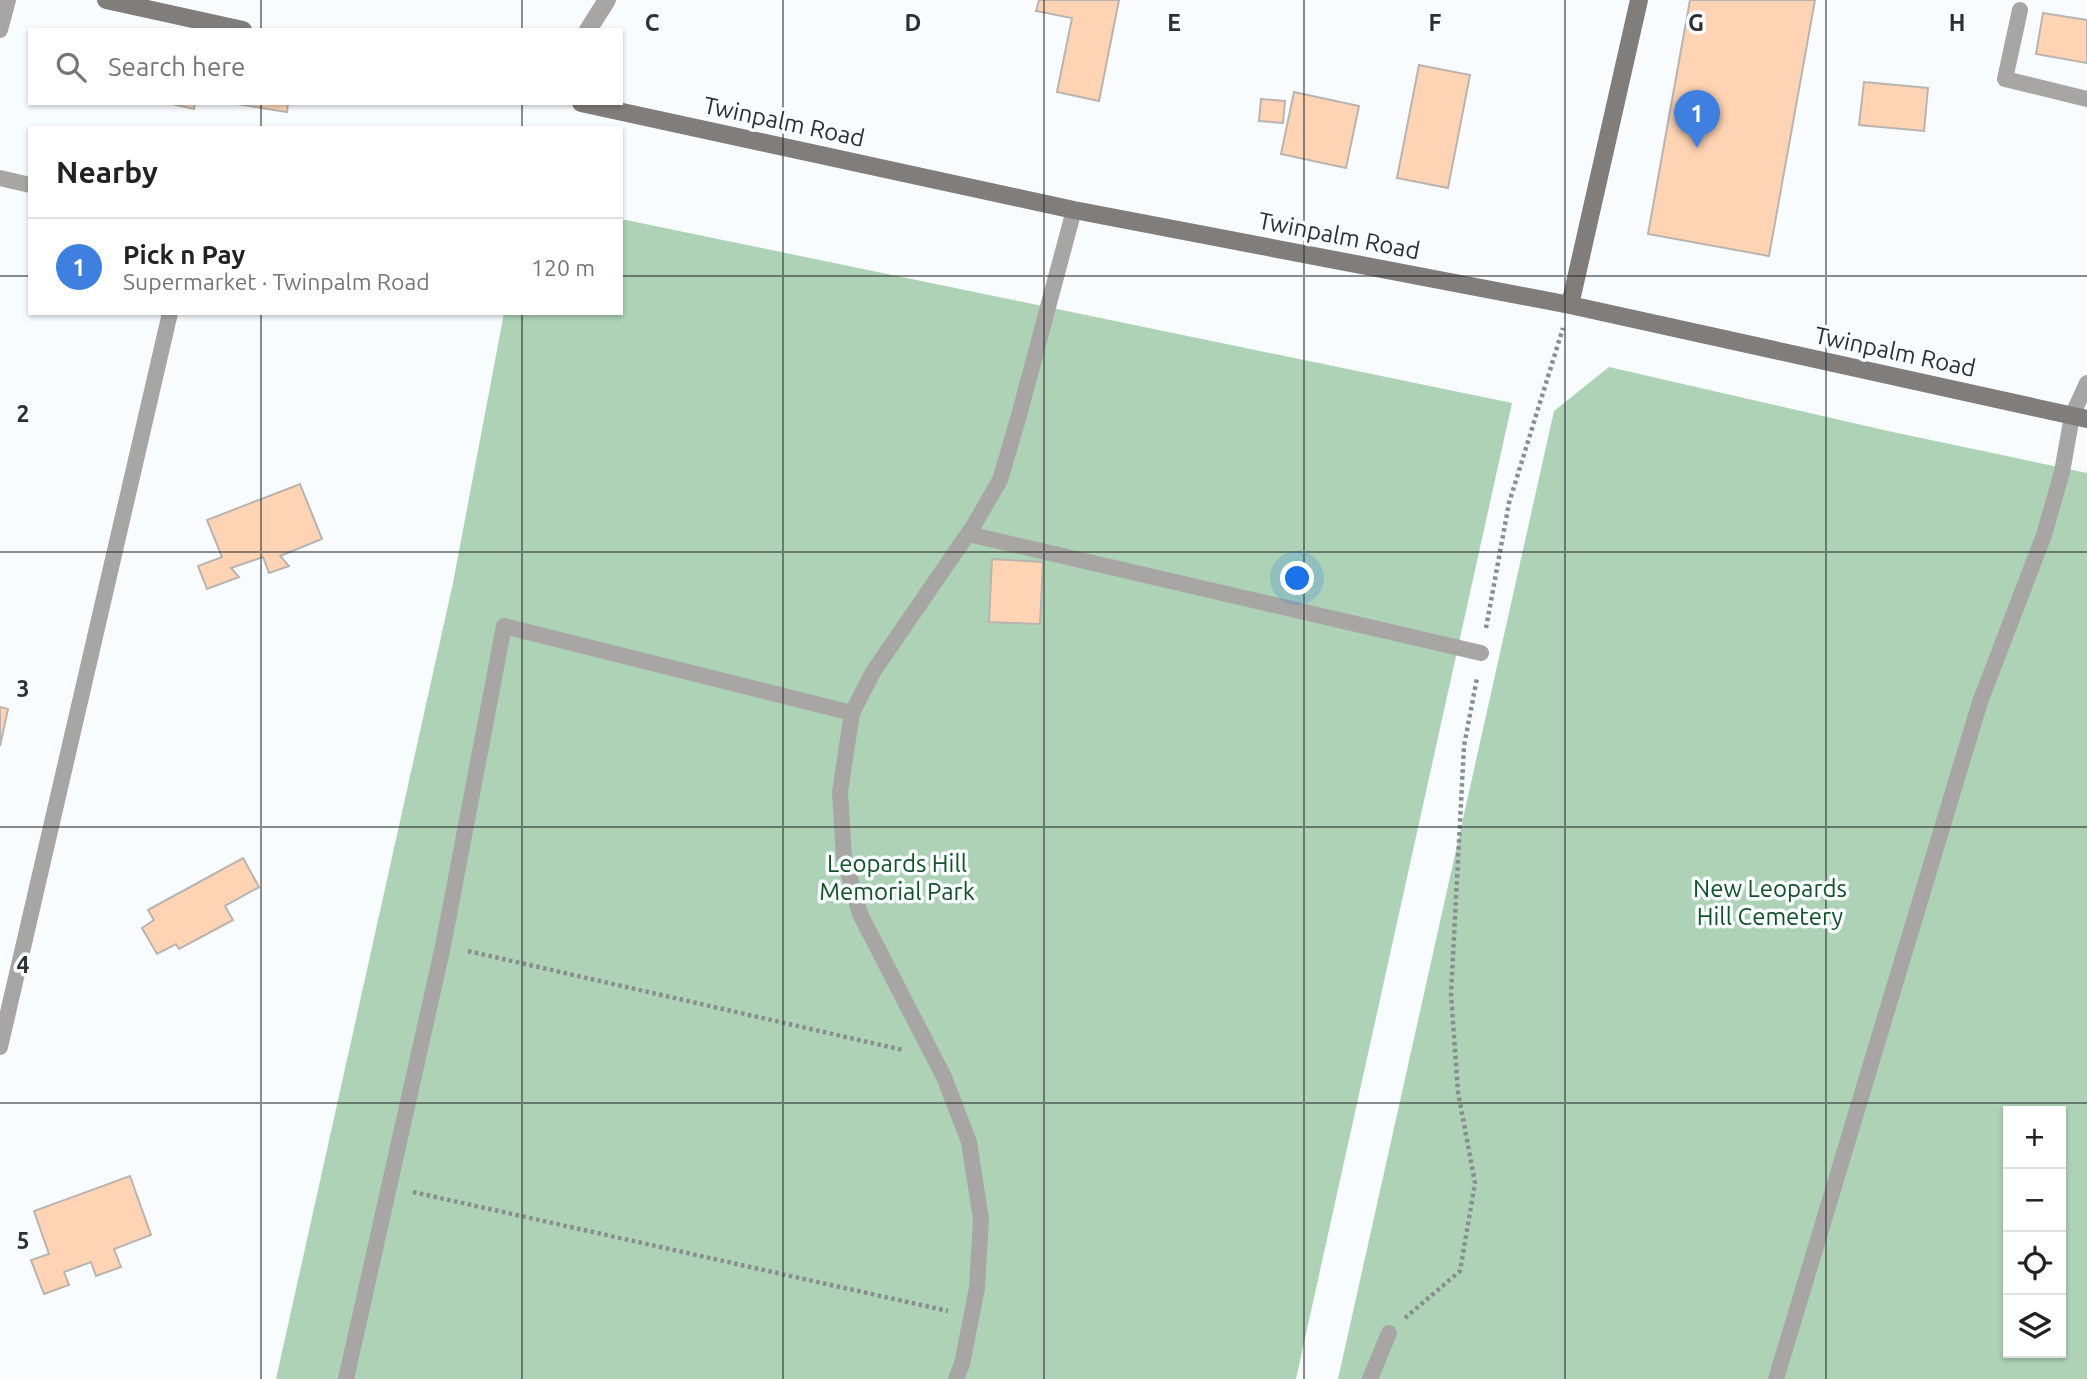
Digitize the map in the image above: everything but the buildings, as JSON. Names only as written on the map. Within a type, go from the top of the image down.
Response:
[{"type":"main road","points":[[106,0],[234,28]]},
{"type":"main road","points":[[1570,305],[1639,0]]},
{"type":"main road","name":"Twinpalm Road","points":[[590,105],[1073,210],[1570,305],[2080,417]]},
{"type":"street","points":[[588,28],[607,0]]},
{"type":"lane","points":[[0,30],[8,0]]},
{"type":"lane","points":[[2020,10],[2005,79],[2087,99]]},
{"type":"lane","points":[[0,178],[28,185]]},
{"type":"lane","points":[[956,1379],[962,1364],[977,1288],[981,1219],[969,1142],[944,1077],[860,914],[845,858],[839,792],[852,713],[873,672],[968,534],[1000,480],[1073,210]]},
{"type":"lane","points":[[0,1047],[170,315]]},
{"type":"lane","points":[[1776,1379],[1980,702],[2045,535],[2080,417],[2087,383]]},
{"type":"lane","points":[[968,534],[1481,653]]},
{"type":"lane","points":[[346,1379],[443,946],[504,626],[852,713]]},
{"type":"lane","points":[[1370,1379],[1389,1333]]},
{"type":"path","points":[[1389,1333],[1460,1271],[1475,1182],[1458,1092],[1451,994],[1464,746],[1508,503],[1570,305]]},
{"type":"path","points":[[443,946],[933,1057]]},
{"type":"path","points":[[389,1186],[972,1316]]},
{"type":"green space","name":"Leopards Hill Memorial Park","points":[[623,219],[1512,403],[1296,1379],[276,1379],[453,583],[504,315],[623,315]]},
{"type":"green space","name":"New Leopards Hill Cemetery","points":[[1609,367],[2087,473],[2087,1379],[1338,1379],[1554,411]]},
{"type":"place","name":"Pick n Pay","points":[[1697,148]]}]
